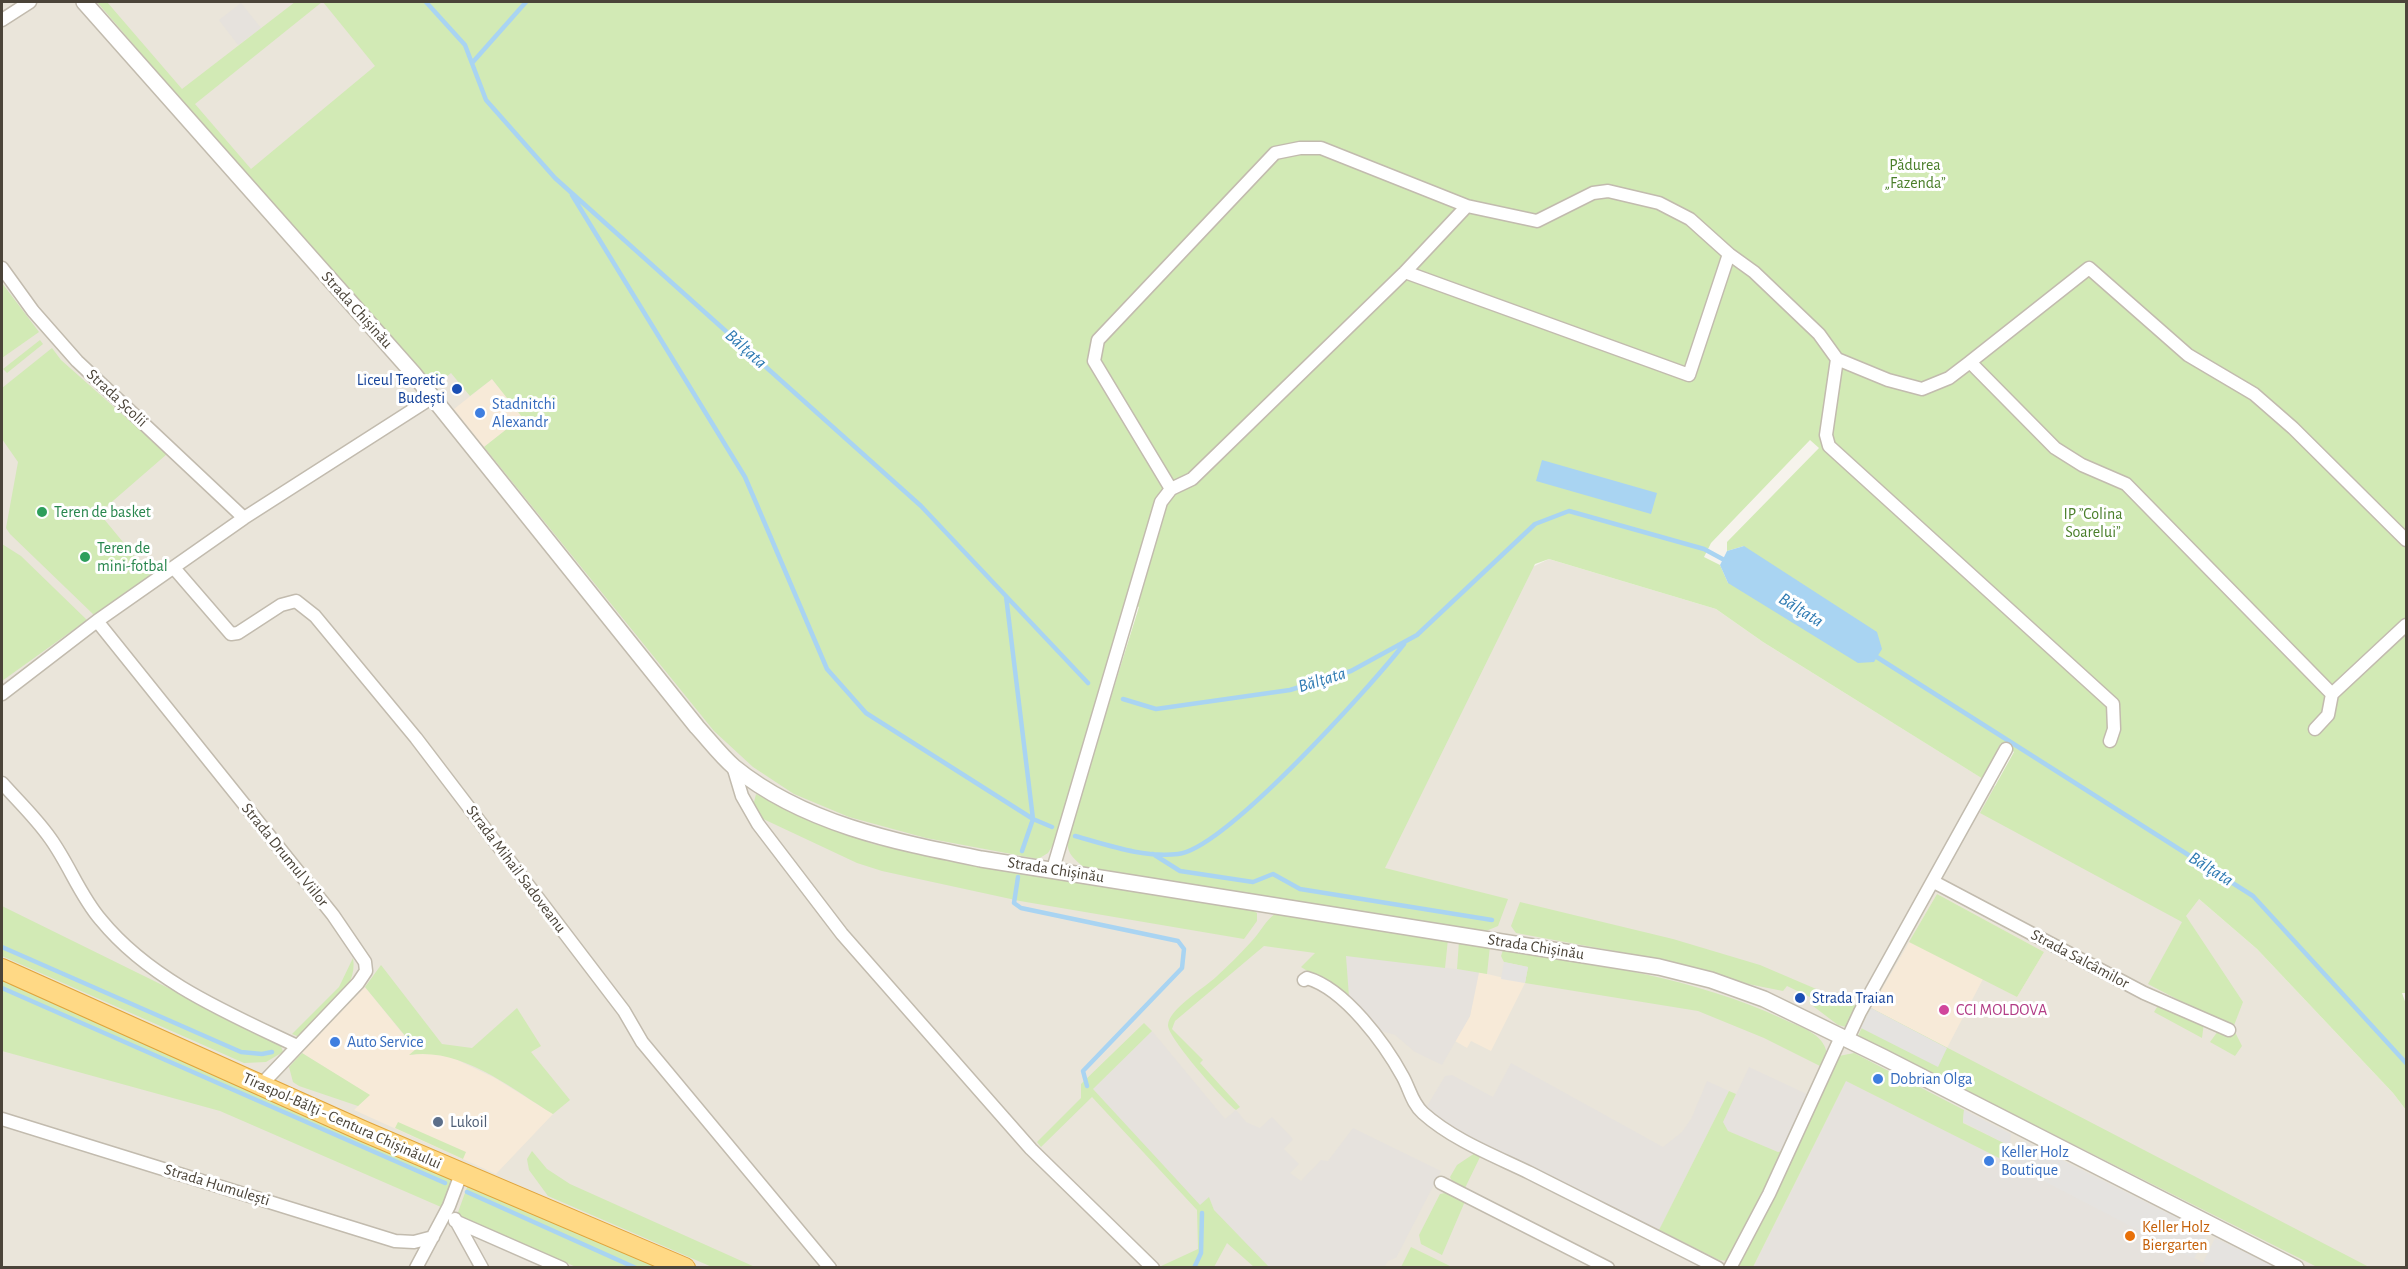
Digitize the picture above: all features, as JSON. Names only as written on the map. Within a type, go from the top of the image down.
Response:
[{"type":"highway","name":"Tiraspol-Bălţi - Centura Chișinăului","points":[[2,969],[461,1174],[685,1268]]},
{"type":"street","points":[[2,20],[30,2]]},
{"type":"street","name":"Strada Chișinău","points":[[84,2],[433,397],[697,727],[733,766],[761,787],[803,809],[842,825],[915,845],[1659,967],[1711,980],[1764,999],[1844,1038],[2296,1268]]},
{"type":"street","points":[[1171,489],[1094,361],[1098,340],[1275,153],[1300,148],[1321,148],[1467,206],[1537,221],[1593,193],[1608,191],[1659,203],[1690,219],[1729,254],[1754,272],[1819,334],[1837,359],[1888,380],[1922,389],[1949,378],[2089,268],[2188,355],[2254,394],[2293,428],[2406,540]]},
{"type":"street","points":[[1053,869],[1161,502],[1171,489],[1192,479],[1404,272],[1467,206]]},
{"type":"street","points":[[1404,272],[1689,375],[1729,254]]},
{"type":"street","name":"Strada Școlii","points":[[2,268],[33,311],[77,361],[244,518]]},
{"type":"street","points":[[1837,359],[1826,435],[1829,446],[2113,704],[2114,729],[2110,741]]},
{"type":"street","points":[[1970,362],[2055,448],[2082,465],[2126,484],[2332,694]]},
{"type":"street","points":[[2,694],[97,621],[244,518],[433,397]]},
{"type":"street","name":"Strada Mihail Sadoveanu","points":[[174,568],[231,634],[238,633],[280,605],[296,601],[315,616],[416,738],[624,1011],[642,1042],[830,1268]]},
{"type":"street","name":"Strada Drumul Viilor","points":[[97,621],[333,915],[365,962],[366,971],[358,983],[260,1086]]},
{"type":"street","points":[[2315,729],[2328,715],[2332,694],[2406,624]]},
{"type":"street","points":[[1730,1268],[1769,1194],[1844,1038],[1934,882],[2006,749]]},
{"type":"street","name":"Strada Chișinău","points":[[733,766],[742,796],[758,824],[842,934],[1030,1149],[1153,1268]]},
{"type":"street","points":[[2,783],[50,838],[91,908],[126,945],[172,982],[209,1004],[297,1046]]},
{"type":"street","name":"Strada Salcâmilor","points":[[1934,882],[2144,993],[2229,1030]]},
{"type":"street","points":[[1304,980],[1307,978],[1319,981],[1332,990],[1368,1028],[1384,1046],[1404,1079],[1414,1102],[1424,1114],[1464,1140],[1718,1268]]},
{"type":"street","name":"Strada Humulești","points":[[2,1119],[395,1241],[414,1242],[433,1237]]},
{"type":"street","points":[[416,1268],[449,1206],[461,1174]]},
{"type":"street","points":[[1441,1183],[1608,1268]]},
{"type":"street","points":[[449,1206],[482,1268]]},
{"type":"street","points":[[455,1221],[562,1268]]},
{"type":"shaded area","points":[[2,2],[381,2],[1077,716],[1165,744],[1549,559],[1716,609],[1763,642],[2054,823],[2199,899],[2257,949],[2393,1093],[2406,1110],[2406,1267],[2,1268]]},
{"type":"shaded area","points":[[241,3],[261,28],[238,45],[219,20]]},
{"type":"shaded area","points":[[492,379],[523,417],[484,447],[454,409]]},
{"type":"shaded area","points":[[1937,894],[2044,952],[2017,997],[1983,979],[1947,1048],[1871,1008]]},
{"type":"shaded area","points":[[1345,955],[1479,972],[1470,1016],[1442,1065],[1415,1052],[1395,1035],[1381,1031],[1349,997]]},
{"type":"shaded area","points":[[1504,962],[1528,967],[1525,983],[1501,979]]},
{"type":"shaded area","points":[[1479,972],[1525,983],[1491,1051],[1471,1041],[1467,1048],[1455,1041],[1470,1016]]},
{"type":"shaded area","points":[[365,987],[416,1050],[411,1055],[428,1052],[451,1057],[495,1078],[553,1114],[496,1174],[354,1110],[369,1095],[302,1053]]},
{"type":"shaded area","points":[[1871,1008],[1947,1048],[1938,1067],[1861,1028]]},
{"type":"shaded area","points":[[1152,1031],[1225,1119],[1236,1110],[1246,1122],[1260,1128],[1272,1117],[1293,1139],[1284,1149],[1299,1164],[1290,1173],[1301,1181],[1321,1160],[1328,1161],[1353,1128],[1441,1171],[1396,1258],[1388,1261],[1384,1267],[1269,1267],[1214,1210],[1209,1198],[1200,1206],[1093,1089]]},
{"type":"shaded area","points":[[1511,1063],[1663,1147],[1682,1132],[1691,1119],[1707,1081],[1729,1091],[1659,1230],[1459,1131],[1426,1108],[1445,1076],[1452,1075],[1493,1097]]},
{"type":"shaded area","points":[[1749,1067],[1811,1096],[1786,1150],[1778,1152],[1728,1131],[1723,1122]]},
{"type":"shaded area","name":"Keller Holz Biergarten","points":[[1846,1081],[2003,1160],[2212,1267],[1753,1268]]},
{"type":"shaded area","points":[[1964,1110],[2011,1134],[2010,1146],[1963,1122]]},
{"type":"shaded area","points":[[2024,1141],[2207,1233],[2194,1259],[2013,1165]]},
{"type":"shaded area","points":[[2215,1238],[2276,1267],[2212,1267],[2203,1263]]},
{"type":"green space","points":[[97,2],[107,2],[182,89],[295,2],[322,2],[195,104],[251,169],[375,66],[323,2],[2406,2],[2406,993],[2402,993],[2406,1004],[2406,1110],[2393,1093],[2257,949],[2199,899],[2186,916],[2243,1002],[2233,1028],[2242,1046],[2235,1056],[2210,1042],[2218,1031],[2232,1028],[2148,984],[2182,922],[1980,813],[2014,752],[2001,743],[1983,779],[1763,642],[1716,609],[1549,559],[1535,564],[1385,868],[1508,899],[1498,926],[1486,931],[1084,867],[1078,862],[1068,846],[1070,828],[1139,607],[1125,602],[1054,843],[1048,853],[1038,859],[926,838],[849,817],[794,794],[753,767],[714,731],[484,447],[522,417],[492,379],[470,396],[451,373],[434,387],[244,173]],"holes":[[[1810,440],[1819,448],[1727,542],[1727,551],[1744,546],[1728,583],[1720,565],[1704,557],[1711,543]]]},
{"type":"green space","points":[[2,283],[39,332],[2,358]]},
{"type":"green space","points":[[40,340],[43,344],[7,373],[3,369]]},
{"type":"green space","points":[[52,348],[61,360],[167,454],[99,513],[151,576],[94,615],[6,528],[18,462],[2,439],[2,388]]},
{"type":"green space","points":[[2,544],[21,556],[87,620],[2,681]]},
{"type":"green space","points":[[756,794],[796,815],[873,844],[990,869],[1252,910],[1257,913],[1257,921],[1244,939],[1020,901],[882,871],[857,863],[759,817],[753,806]]},
{"type":"green space","points":[[1937,894],[2044,952],[2017,997],[1909,942]]},
{"type":"green space","points":[[1520,902],[1673,939],[1760,965],[1856,1006],[1846,1027],[1838,1025],[1809,1003],[1812,998],[1787,986],[1783,991],[1748,984],[1674,962],[1516,933],[1511,926]]},
{"type":"green space","points":[[2,906],[280,1043],[283,1052],[266,1062],[244,1063],[2,956]]},
{"type":"green space","points":[[1275,914],[1448,939],[1445,968],[1346,956],[1349,997],[1301,967],[1315,953],[1264,946],[1175,1021],[1172,1029],[1203,1060],[1200,1063],[1240,1107],[1236,1110],[1186,1055],[1170,1032],[1168,1025],[1174,1012],[1216,977]]},
{"type":"green space","points":[[1459,941],[1490,946],[1487,974],[1457,969]]},
{"type":"green space","points":[[1503,950],[1646,974],[1715,993],[1749,1005],[1810,1032],[1821,1041],[1827,1054],[1822,1067],[1764,1038],[1698,1011],[1525,983],[1528,967],[1504,962],[1501,956]]},
{"type":"green space","points":[[353,958],[350,981],[336,1002],[299,1037],[292,1034],[339,987]]},
{"type":"green space","points":[[381,965],[442,1044],[472,1048],[517,1008],[541,1046],[531,1052],[570,1100],[553,1114],[503,1082],[467,1063],[429,1054],[409,1055],[416,1049],[365,987]]},
{"type":"green space","points":[[2,977],[453,1177],[441,1207],[220,1111],[2,1051]]},
{"type":"green space","points":[[2159,1004],[2204,1023],[2202,1038],[2154,1012]]},
{"type":"green space","points":[[1871,1008],[2369,1267],[2317,1267],[1858,1036]]},
{"type":"green space","points":[[1144,1023],[1152,1031],[1093,1089],[1200,1205],[1209,1197],[1214,1210],[1269,1267],[1254,1267],[1227,1243],[1214,1267],[1159,1267],[1198,1249],[1197,1210],[1092,1097],[1041,1147],[1037,1142],[1081,1098],[1081,1084]]},
{"type":"green space","points":[[302,1053],[370,1095],[358,1106],[299,1086],[293,1082],[289,1067]]},
{"type":"green space","points":[[1854,1053],[1964,1110],[1963,1123],[2010,1146],[2003,1160],[1846,1081],[1753,1267],[1735,1268],[1794,1153],[1839,1056]]},
{"type":"green space","points":[[1729,1091],[1736,1094],[1723,1122],[1728,1131],[1778,1152],[1786,1150],[1729,1261],[1719,1260],[1659,1230]]},
{"type":"green space","points":[[398,1122],[466,1152],[463,1159],[395,1128]]},
{"type":"green space","points":[[532,1151],[547,1169],[570,1184],[755,1267],[712,1267],[548,1196],[529,1170],[527,1159]]},
{"type":"green space","points":[[1475,1153],[1481,1155],[1465,1188],[1452,1181],[1450,1177],[1457,1165]]},
{"type":"green space","points":[[469,1182],[668,1267],[576,1267],[457,1215]]},
{"type":"green space","points":[[1450,1192],[1466,1199],[1442,1255],[1421,1244],[1419,1235],[1440,1194]]},
{"type":"green space","points":[[1411,1247],[1452,1267],[1401,1267]]},
{"type":"water","points":[[1542,460],[1657,493],[1651,514],[1536,481]]},
{"type":"water","points":[[1744,546],[1877,632],[1882,649],[1874,662],[1858,663],[1728,583],[1720,565],[1727,551]]},
{"type":"waterway","name":"Bălţata","points":[[426,2],[465,45],[486,100],[555,178],[921,506],[1088,683]]},
{"type":"waterway","points":[[472,63],[526,2]]},
{"type":"waterway","points":[[572,195],[745,477],[827,669],[866,713],[1033,819],[1052,827]]},
{"type":"waterway","name":"Bălţata","points":[[1123,699],[1156,709],[1290,690],[1351,671],[1417,635],[1535,524],[1569,511],[1704,549],[1728,562]]},
{"type":"waterway","points":[[1006,596],[1033,819],[1022,851]]},
{"type":"waterway","points":[[1075,836],[1126,850],[1165,855],[1178,854],[1200,845],[1228,825],[1296,763],[1404,644]]},
{"type":"waterway","name":"Bălţata","points":[[1872,654],[2253,896],[2406,1063]]},
{"type":"waterway","points":[[1153,854],[1180,871],[1253,882],[1273,874],[1300,889],[1492,920]]},
{"type":"waterway","points":[[1018,877],[1014,903],[1021,908],[1178,941],[1184,949],[1182,968],[1083,1071],[1087,1086]]},
{"type":"waterway","points":[[2,947],[241,1052],[262,1054],[272,1052]]},
{"type":"waterway","points":[[2,988],[445,1183]]},
{"type":"waterway","points":[[467,1192],[636,1268]]},
{"type":"waterway","points":[[1194,1268],[1201,1253],[1202,1213]]},
{"type":"place","name":"Liceul Teoretic Budești","points":[[457,389]]},
{"type":"place","name":"Stadnitchi Alexandr","points":[[480,413]]},
{"type":"place","name":"Teren de basket","points":[[42,512]]},
{"type":"place","name":"Teren de mini-fotbal","points":[[85,557]]},
{"type":"place","name":"Strada Traian","points":[[1800,998]]},
{"type":"place","name":"CCI MOLDOVA","points":[[1944,1010]]},
{"type":"place","name":"Auto Service","points":[[335,1042]]},
{"type":"place","name":"Dobrian Olga","points":[[1878,1079]]},
{"type":"place","name":"Lukoil","points":[[438,1122]]},
{"type":"place","name":"Keller Holz Boutique","points":[[1989,1161]]},
{"type":"place","name":"Keller Holz Biergarten","points":[[2130,1236]]},
{"type":"park label","name":"Pădurea „Fazenda”","points":[[1915,174]]},
{"type":"park label","name":"IP ”Colina Soarelui”","points":[[2093,523]]}]
